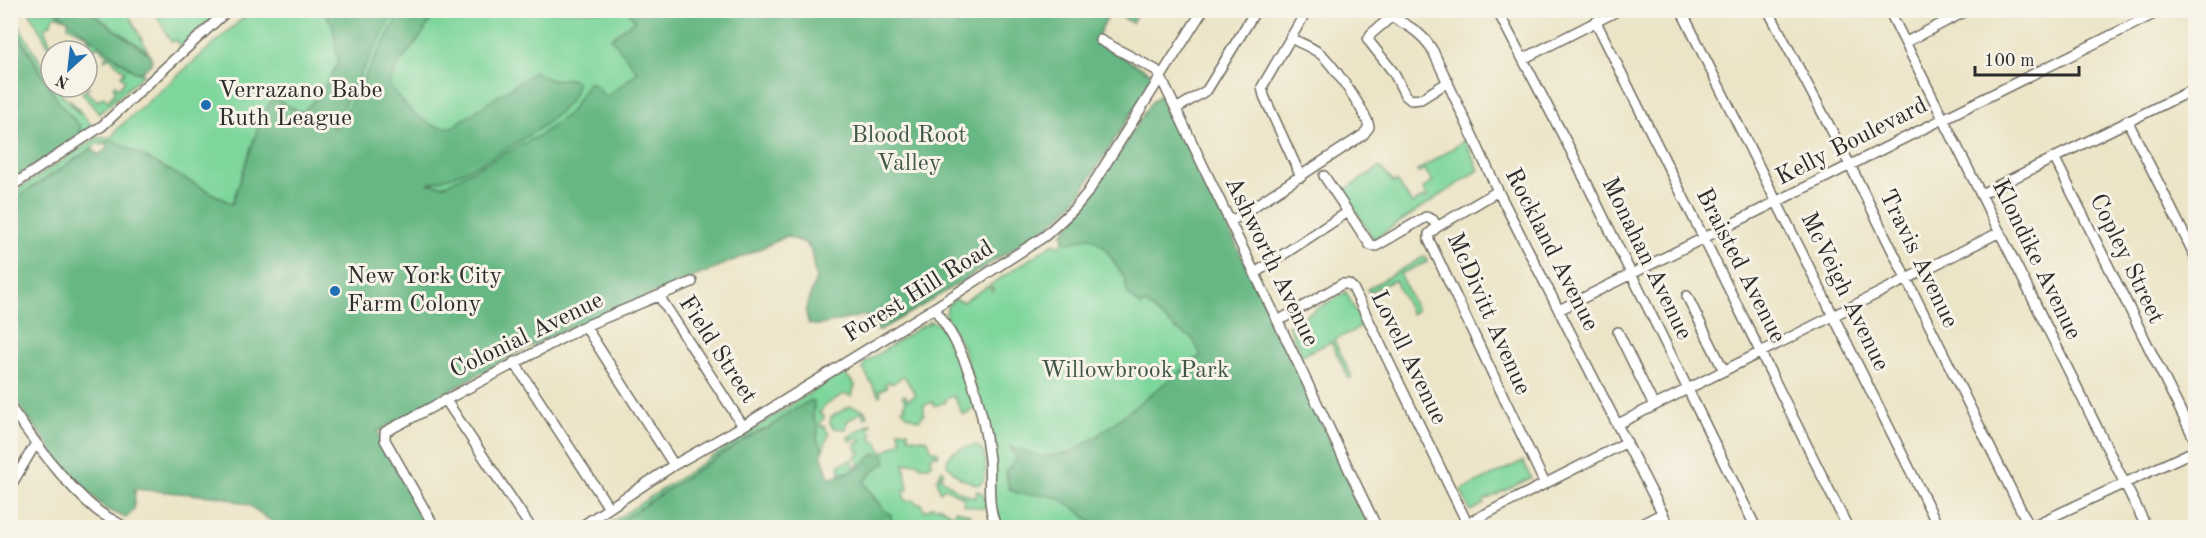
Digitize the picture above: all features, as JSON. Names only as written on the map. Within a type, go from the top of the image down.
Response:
[{"type":"street","points":[[10,187],[102,126],[228,10]]},
{"type":"street","name":"Forest Hill Road","points":[[579,528],[674,465],[743,426],[934,308],[1045,236],[1074,209],[1088,192],[1203,10]]},
{"type":"street","points":[[1176,109],[1207,90],[1256,10]]},
{"type":"street","points":[[1301,177],[1262,92],[1264,81],[1307,10]]},
{"type":"street","name":"Rockland Avenue","points":[[1377,10],[1416,30],[1426,39],[1498,191],[1670,528]]},
{"type":"street","name":"Monahan Avenue","points":[[1497,10],[1571,151],[1756,528]]},
{"type":"street","points":[[1523,59],[1619,10]]},
{"type":"street","name":"McVeigh Avenue","points":[[1681,10],[1939,528]]},
{"type":"street","name":"Travis Avenue","points":[[1768,10],[1850,165],[2029,527]]},
{"type":"street","name":"Klondike Avenue","points":[[1889,10],[2147,528]]},
{"type":"street","points":[[1906,42],[1968,10]]},
{"type":"street","name":"Kelly Boulevard","points":[[1559,310],[2162,10]]},
{"type":"street","points":[[1390,17],[1371,34],[1368,40],[1394,73],[1408,98],[1414,101],[1421,99],[1448,82]]},
{"type":"street","name":"Braisted Avenue","points":[[1596,22],[1848,528]]},
{"type":"street","points":[[1230,222],[1363,135],[1369,127],[1343,82],[1322,55],[1290,38]]},
{"type":"street","name":"Ashworth Avenue","points":[[1100,40],[1156,70],[1161,78],[1377,528]]},
{"type":"street","points":[[1981,194],[2127,120],[2196,88]]},
{"type":"street","points":[[2127,120],[2196,258]]},
{"type":"street","name":"Copley Street","points":[[2054,157],[2196,442]]},
{"type":"street","points":[[1324,176],[1368,243],[1373,246],[1426,217],[1433,220],[1437,227]]},
{"type":"street","name":"McDivitt Avenue","points":[[1498,191],[1437,227],[1429,234],[1429,240],[1545,484]]},
{"type":"street","points":[[1255,273],[1348,212]]},
{"type":"street","points":[[1618,424],[2000,232]]},
{"type":"street","name":"Colonial Avenue","points":[[435,528],[385,440],[384,434],[387,430],[585,326],[692,282]]},
{"type":"street","name":"Lovell Avenue","points":[[1278,321],[1342,284],[1348,284],[1353,288],[1462,525]]},
{"type":"street","name":"Field Street","points":[[659,296],[743,426]]},
{"type":"street","points":[[1688,296],[1724,371]]},
{"type":"street","points":[[934,308],[962,353],[979,405],[989,462],[989,499],[998,528]]},
{"type":"street","points":[[585,326],[674,465]]},
{"type":"street","points":[[1618,332],[1654,406]]},
{"type":"street","points":[[514,362],[609,508]]},
{"type":"street","points":[[445,399],[531,528]]},
{"type":"street","points":[[10,407],[36,443],[75,488],[98,511],[126,528]]},
{"type":"street","points":[[1462,525],[1627,442]]},
{"type":"street","points":[[10,487],[36,443]]},
{"type":"street","points":[[2029,527],[2196,450]]},
{"type":"street","points":[[10,463],[21,469]]},
{"type":"street","points":[[1634,528],[1663,513]]},
{"type":"green space","points":[[10,11],[39,60],[39,68],[11,21]]},
{"type":"green space","points":[[29,11],[56,11],[91,37],[93,39],[88,39],[86,35],[68,26],[68,20],[54,15],[50,25],[44,28],[49,39],[44,39]]},
{"type":"green space","points":[[56,11],[89,11],[149,54],[151,64],[141,72],[135,72],[99,44],[99,39],[92,39]]},
{"type":"green space","points":[[89,11],[127,11],[151,57],[144,49]]},
{"type":"green space","points":[[154,11],[221,11],[181,46],[176,40],[171,42]]},
{"type":"green space","name":"Blood Root Valley","points":[[251,11],[1110,11],[1095,42],[1149,72],[1153,75],[1153,79],[1105,155],[1043,230],[878,331],[865,315],[819,325],[809,324],[806,313],[807,305],[816,279],[811,250],[805,243],[786,236],[694,277],[480,187],[424,184],[344,133],[273,98],[261,119],[232,204],[111,139],[101,145],[99,143],[11,202],[11,194],[97,138],[112,137],[117,129]]},
{"type":"green space","points":[[324,11],[395,11],[332,127],[336,129],[401,11],[436,11],[421,37],[393,73],[390,86],[409,109],[433,125],[452,127],[534,72],[552,80],[568,79],[577,82],[573,95],[564,108],[532,134],[467,170],[428,184],[445,185],[538,136],[571,111],[588,83],[593,83],[606,97],[638,72],[611,38],[635,20],[628,11],[1110,11],[1095,42],[1149,72],[1153,75],[1153,79],[1078,197],[1062,215],[1043,230],[878,331],[865,315],[819,325],[809,324],[806,313],[807,305],[816,279],[811,250],[806,243],[787,236],[541,341],[377,432],[431,527],[279,527],[249,505],[223,497],[135,489],[134,510],[126,518],[106,509],[67,470],[11,395],[10,202],[92,148],[98,155],[108,148],[103,143],[111,139],[232,204],[261,119],[273,97],[301,113],[319,96],[338,63],[333,26]]},
{"type":"green space","points":[[1113,11],[1139,11],[1132,23]]},
{"type":"green space","points":[[1113,11],[1139,11],[1132,23]]},
{"type":"green space","points":[[10,21],[39,69],[39,99],[57,99],[80,126],[80,131],[83,133],[10,182]]},
{"type":"green space","points":[[99,44],[135,72],[144,74],[99,114],[87,99],[98,101],[103,97],[108,101],[116,91],[113,87],[115,85],[119,88],[125,80],[121,76],[125,71],[109,57],[104,60],[107,55]]},
{"type":"green space","name":"Willowbrook Park","points":[[1160,95],[1163,96],[1372,527],[1000,527],[994,508],[991,439],[963,347],[946,316],[947,306],[955,299],[963,302],[988,286],[992,291],[994,290],[990,285],[1054,243],[1059,246],[1064,241],[1063,232],[1087,203],[1150,104]]},
{"type":"green space","name":"Willowbrook Park","points":[[1160,95],[1166,99],[1372,527],[1097,527],[1072,506],[1055,497],[1014,492],[1009,489],[1006,472],[1017,458],[1010,447],[1043,457],[1070,453],[1096,437],[1201,355],[1192,338],[1177,330],[1145,303],[1141,306],[1128,294],[1124,277],[1104,247],[1090,237],[1070,243],[1065,241],[1063,235],[1087,203],[1150,104]]},
{"type":"green space","points":[[57,99],[66,99],[80,115],[70,99],[93,127],[83,133],[80,131],[80,126]]},
{"type":"green space","points":[[1465,140],[1479,170],[1374,239],[1343,191],[1380,167],[1394,183],[1397,181],[1412,204],[1423,197],[1425,199],[1427,197],[1423,188],[1433,182],[1425,170],[1418,173],[1417,171]]},
{"type":"green space","points":[[1425,256],[1427,262],[1400,274],[1417,311],[1411,314],[1395,280],[1369,292],[1367,289]]},
{"type":"green space","points":[[1346,292],[1363,326],[1334,340],[1352,377],[1349,379],[1331,342],[1302,355],[1288,325]]},
{"type":"green space","points":[[929,321],[947,333],[960,358],[975,408],[963,415],[954,396],[934,406],[933,402],[924,405],[924,414],[919,420],[908,416],[902,409],[906,407],[904,404],[906,402],[902,396],[905,395],[908,400],[916,395],[904,376],[892,384],[890,381],[885,384],[887,387],[879,391],[881,395],[879,396],[863,369],[864,363],[923,325],[929,324]]},
{"type":"green space","points":[[846,375],[855,385],[852,396],[844,394],[827,404],[819,413],[824,416],[820,422],[821,427],[824,426],[829,434],[823,449],[817,440],[818,428],[813,416],[814,406],[785,415],[769,428],[755,433],[612,527],[603,528],[834,377]]},
{"type":"green space","points":[[811,400],[814,401],[813,416],[818,428],[817,440],[823,449],[822,456],[829,478],[856,470],[875,453],[885,456],[885,463],[864,482],[876,500],[891,515],[892,524],[897,527],[612,527],[755,433],[769,428],[785,415]]},
{"type":"green space","points":[[850,406],[864,410],[868,416],[864,418],[863,411],[847,421],[846,429],[833,428],[830,423],[831,417]]},
{"type":"green space","points":[[871,423],[872,425],[868,428],[873,435],[870,437],[873,442],[876,440],[883,453],[902,441],[898,430],[908,431],[908,437],[928,440],[931,449],[939,453],[938,456],[934,454],[930,460],[932,462],[930,466],[920,466],[918,462],[904,464],[908,490],[903,491],[905,501],[915,500],[916,504],[921,503],[925,511],[938,506],[953,515],[956,510],[970,515],[971,517],[963,527],[897,527],[894,525],[864,481],[885,463],[841,474],[840,464],[854,459],[852,462],[854,467],[860,465],[855,456],[861,454],[855,444],[861,442],[860,438],[849,441],[848,437]]},
{"type":"green space","points":[[975,445],[982,451],[985,461],[983,482],[978,485],[960,478],[947,465],[953,453]]},
{"type":"green space","points":[[1523,461],[1531,478],[1483,501],[1484,504],[1470,511],[1461,490]]},
{"type":"green space","points":[[942,470],[944,473],[940,477],[958,491],[975,498],[977,491],[982,494],[986,501],[985,509],[963,505],[964,498],[945,488],[940,492],[937,479]]},
{"type":"place","name":"Verrazano Babe Ruth League","points":[[206,105]]},
{"type":"place","name":"New York City Farm Colony","points":[[335,291]]}]
